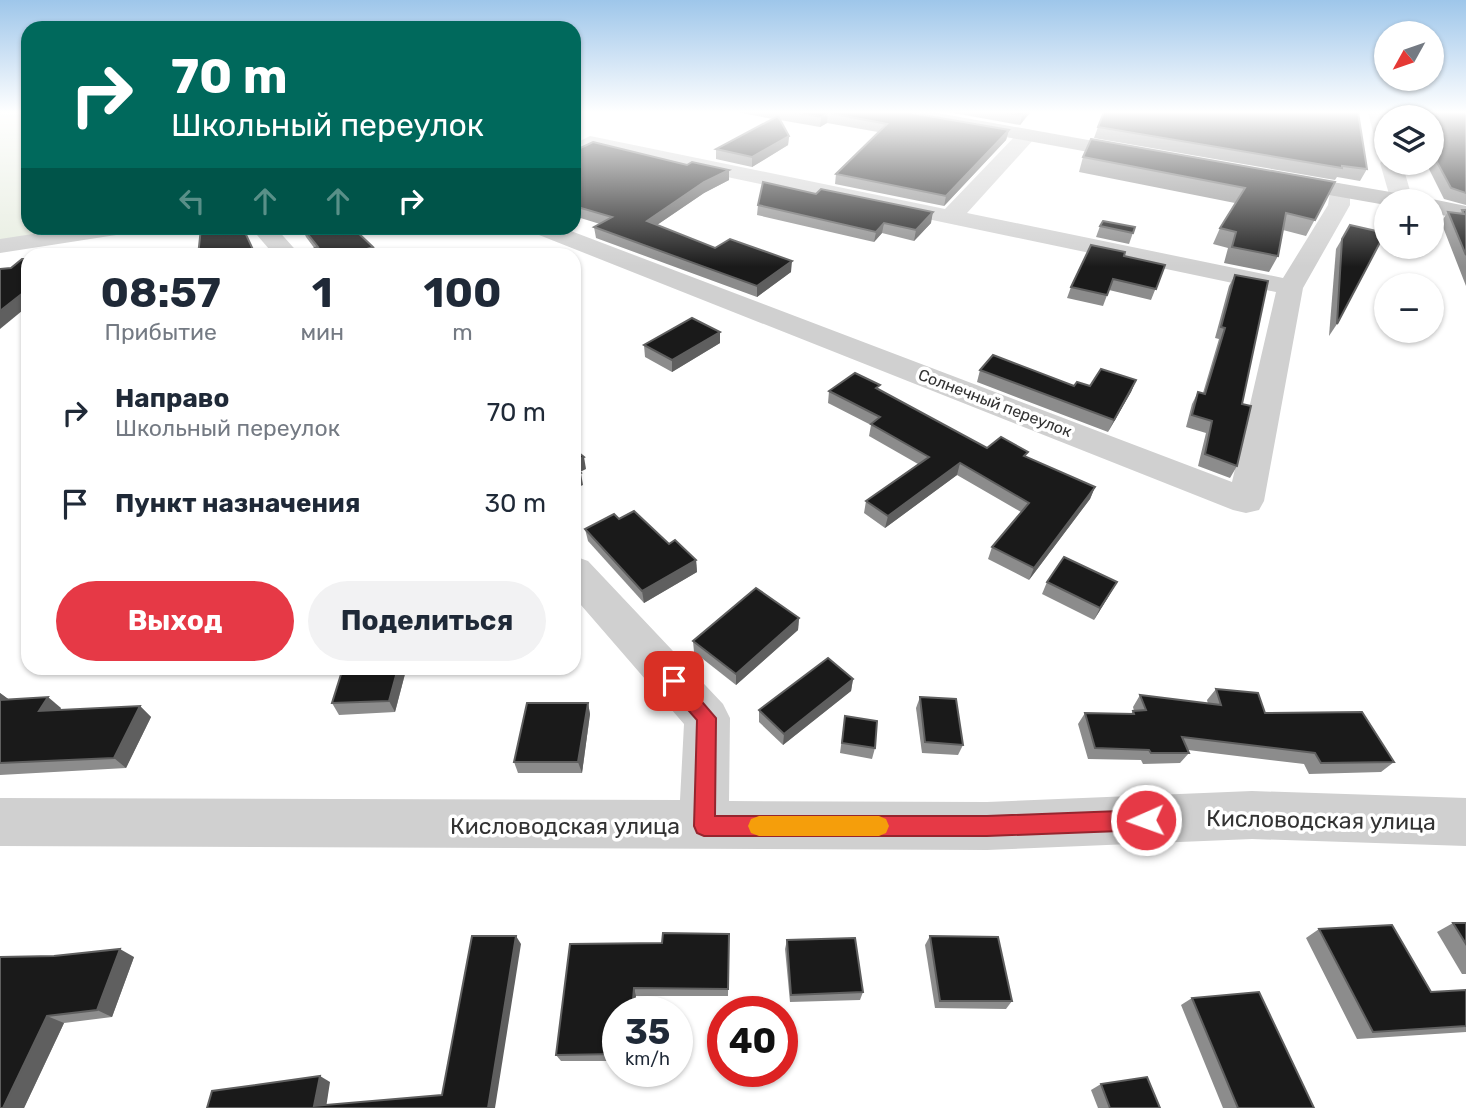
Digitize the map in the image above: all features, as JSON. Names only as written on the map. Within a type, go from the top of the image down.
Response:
[{"type":"main road","points":[[1257,176],[1374,196]]},
{"type":"main road","points":[[1444,208],[1466,212]]},
{"type":"street","points":[[696,164],[1290,288]]},
{"type":"street","points":[[951,216],[1000,164]]},
{"type":"street","name":"Солнечный переулок","points":[[559,235],[1246,501],[1290,288],[1339,205],[1339,190]]},
{"type":"street","points":[[0,246],[74,235]]},
{"type":"street","points":[[270,235],[282,248]]},
{"type":"street","points":[[0,264],[25,243]]},
{"type":"street","points":[[581,579],[707,718],[704,826]]},
{"type":"street","name":"Кисловодская улица","points":[[0,822],[987,826],[1251,816],[1466,822]]},
{"type":"shaded area","points":[[0,164],[21,164],[21,235],[50,235],[0,242]]},
{"type":"building","points":[[581,164],[700,164],[729,170],[704,182],[647,221],[715,248],[730,239],[792,261],[757,286],[594,227],[612,217],[581,208]]},
{"type":"building","points":[[846,164],[977,164],[946,196],[836,174]]},
{"type":"building","points":[[1118,164],[1231,164],[1335,182],[1315,220],[1286,213],[1278,256],[1232,247],[1236,232],[1220,228],[1245,188]]},
{"type":"building","points":[[1316,164],[1366,164],[1367,169]]},
{"type":"building","points":[[1444,164],[1466,164],[1466,193],[1451,188],[1444,175]]},
{"type":"building","points":[[763,182],[816,194],[821,189],[933,212],[916,230],[884,223],[876,232],[758,205]]},
{"type":"building","points":[[1462,210],[1466,210],[1466,255],[1448,212],[1464,214]]},
{"type":"building","points":[[1103,221],[1135,227],[1133,233],[1100,226]]},
{"type":"building","points":[[1350,225],[1374,230],[1374,254],[1337,324],[1342,239]]},
{"type":"building","points":[[200,235],[246,235],[252,248],[199,248]]},
{"type":"building","points":[[309,235],[360,235],[373,247],[315,248],[318,247]]},
{"type":"building","points":[[1091,245],[1125,252],[1124,256],[1165,265],[1156,289],[1113,279],[1107,295],[1071,287]]},
{"type":"building","points":[[21,260],[21,294],[0,311],[0,269],[11,268]]},
{"type":"building","points":[[1235,275],[1268,281],[1242,404],[1251,406],[1237,466],[1205,454],[1212,421],[1192,415],[1198,392],[1205,394],[1225,328],[1221,327]]},
{"type":"building","points":[[692,318],[720,332],[672,360],[644,345]]},
{"type":"building","points":[[993,355],[1074,386],[1077,382],[1090,386],[1101,369],[1136,380],[1114,420],[980,370]]},
{"type":"building","points":[[855,373],[880,385],[876,388],[987,448],[1001,437],[1028,452],[1024,456],[1095,487],[1034,568],[992,547],[1029,503],[960,463],[888,516],[866,501],[929,457],[871,424],[880,417],[829,391]]},
{"type":"building","points":[[634,511],[669,544],[675,540],[696,560],[642,591],[585,529],[614,514],[619,519]]},
{"type":"building","points":[[1064,557],[1117,582],[1100,608],[1047,582]]},
{"type":"building","points":[[756,588],[799,618],[736,674],[693,641]]},
{"type":"building","points":[[828,658],[853,679],[784,734],[759,710]]},
{"type":"building","points":[[341,675],[396,675],[389,701],[332,703]]},
{"type":"building","points":[[1216,689],[1258,693],[1265,713],[1362,712],[1394,762],[1321,763],[1315,753],[1182,737],[1189,753],[1095,748],[1085,713],[1134,714],[1133,711],[1146,710],[1140,695],[1221,705]]},
{"type":"building","points":[[48,697],[39,711],[140,706],[114,758],[0,763],[0,700]]},
{"type":"building","points":[[920,697],[956,699],[963,745],[925,742]]},
{"type":"building","points":[[527,703],[588,703],[578,762],[514,762]]},
{"type":"building","points":[[845,716],[877,721],[875,748],[842,743]]},
{"type":"building","points":[[1453,923],[1466,923],[1466,944]]},
{"type":"building","points":[[1392,925],[1431,992],[1466,990],[1466,1026],[1373,1032],[1319,929]]},
{"type":"building","points":[[663,933],[729,934],[728,989],[634,988],[633,996],[602,996],[602,1054],[556,1055],[570,944],[662,943]]},
{"type":"building","points":[[472,936],[516,936],[488,1108],[207,1108],[212,1091],[320,1076],[314,1106],[442,1095]]},
{"type":"building","points":[[930,936],[998,937],[1012,1001],[940,1001]]},
{"type":"building","points":[[855,938],[863,992],[791,995],[787,940]]},
{"type":"building","points":[[120,949],[97,1010],[47,1016],[3,1108],[0,1108],[0,957],[54,956]]},
{"type":"building","points":[[1259,992],[1314,1108],[1238,1108],[1192,998]]},
{"type":"building","points":[[1147,1077],[1160,1108],[1110,1108],[1101,1084]]},
{"type":"slow traffic","points":[[759,826],[879,826]]},
{"type":"route","points":[[674,681],[707,718],[704,826],[987,826],[1146,820]]}]
